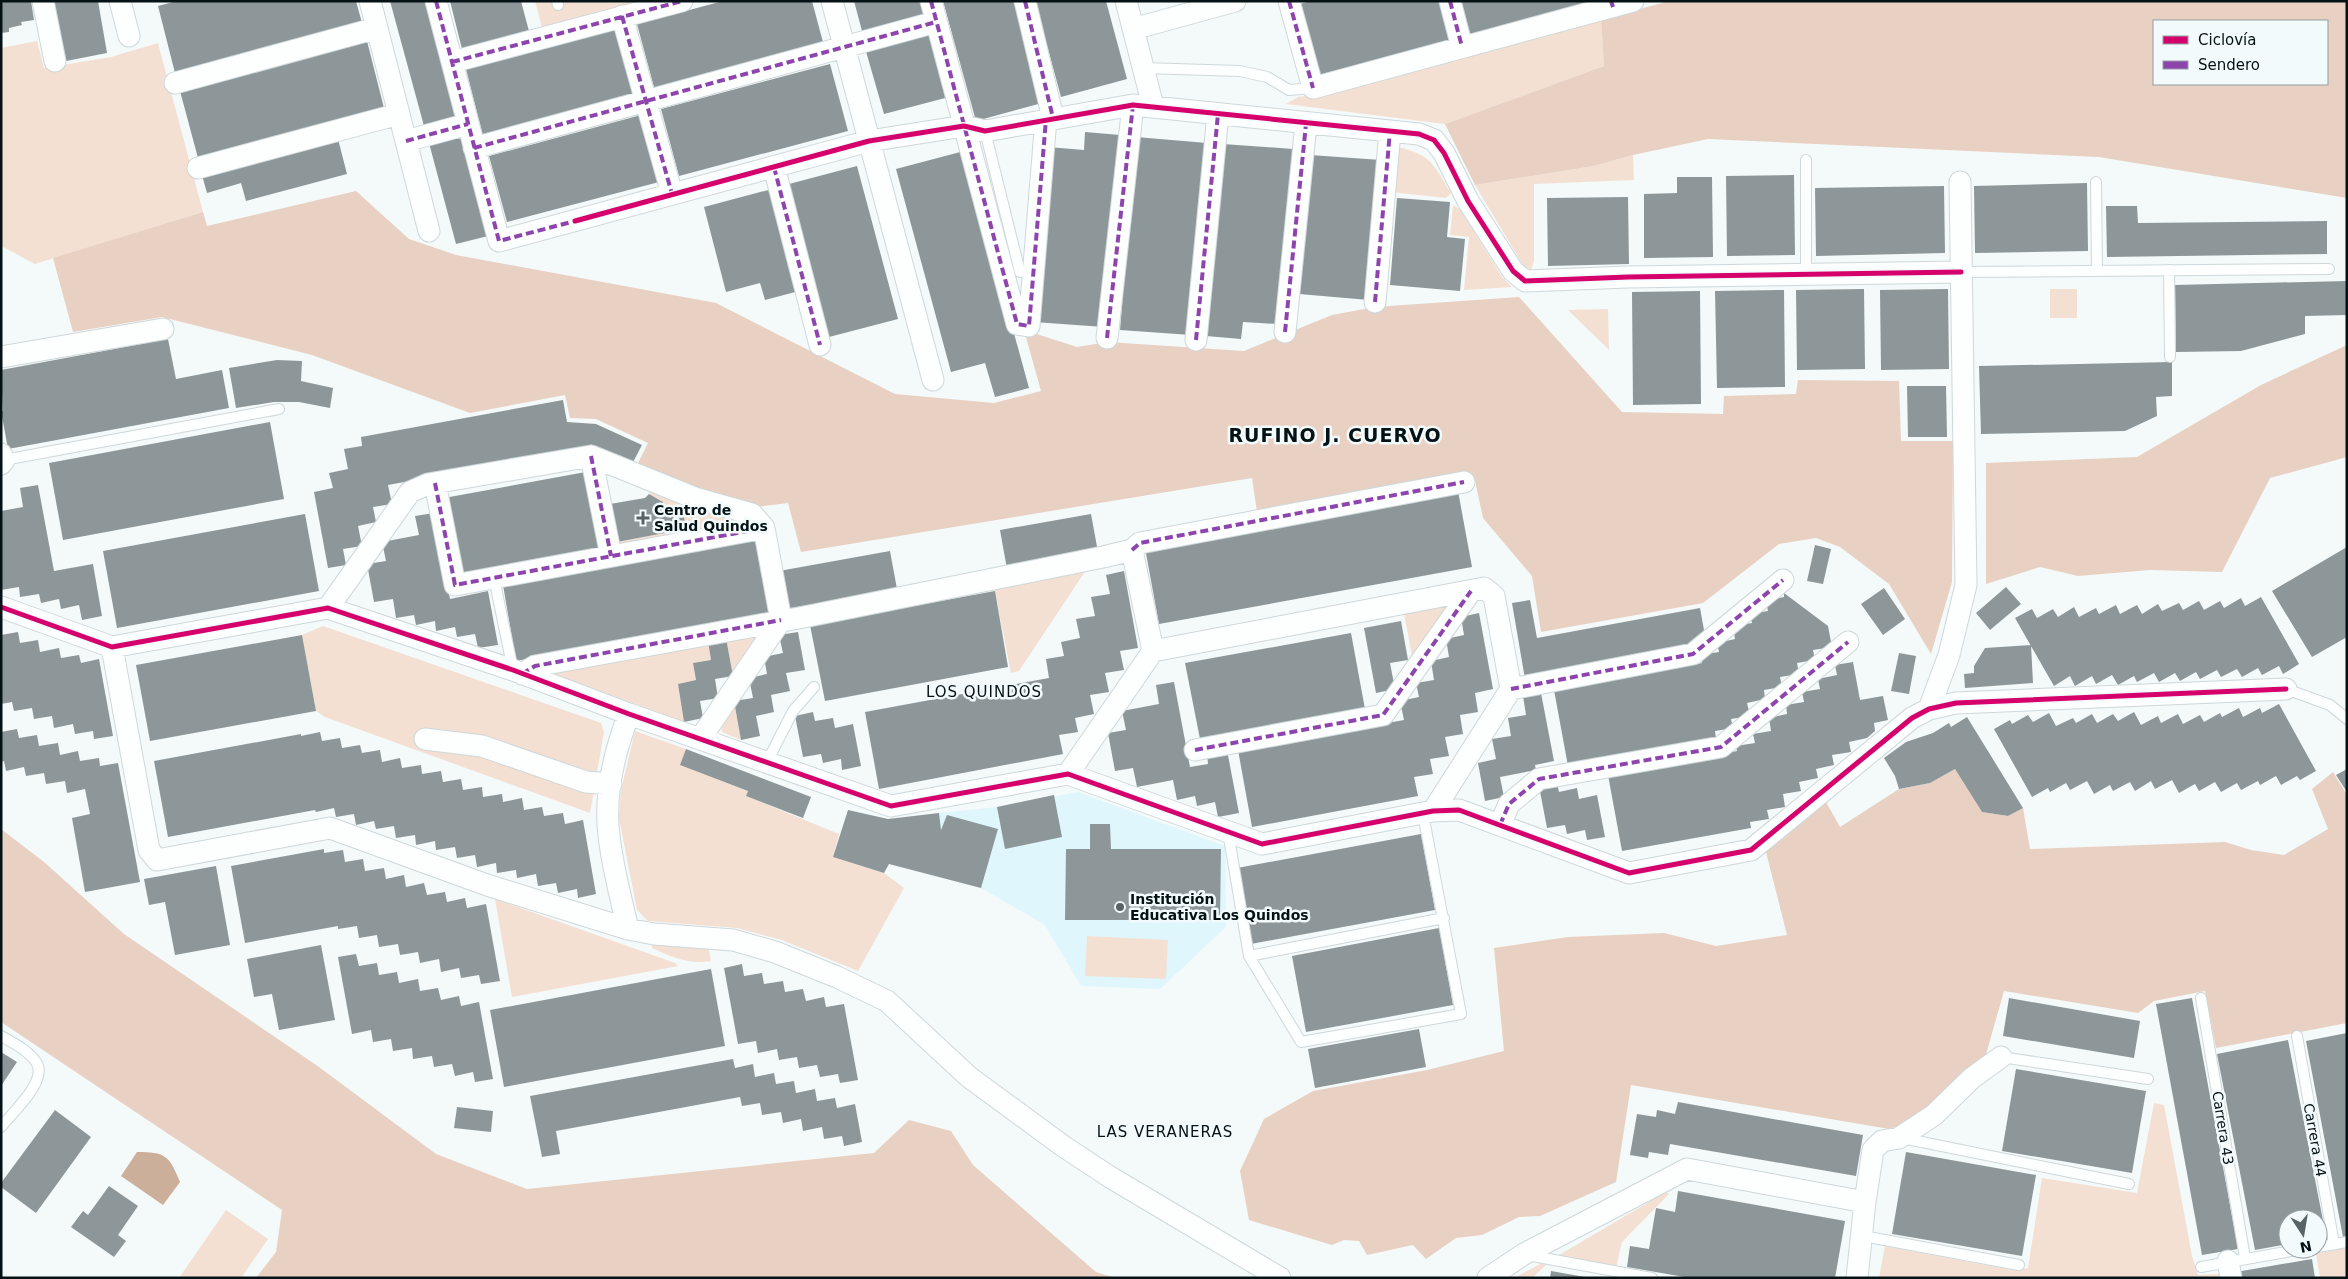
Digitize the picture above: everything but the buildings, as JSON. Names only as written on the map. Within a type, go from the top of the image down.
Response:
[{"type":"street","points":[[43,1],[55,61]]},
{"type":"street","points":[[370,1],[429,231]]},
{"type":"street","points":[[436,1],[499,241],[869,141],[964,126],[985,131],[1050,118],[1143,105],[1306,124],[1419,134],[1434,140],[1444,153],[1468,201],[1513,270],[1525,281],[1961,272]]},
{"type":"street","points":[[452,62],[682,1]]},
{"type":"street","points":[[832,1],[933,380]]},
{"type":"street","points":[[931,1],[1017,324],[1029,326],[1050,118],[1025,1]]},
{"type":"street","points":[[1107,338],[1143,105],[1143,68],[1126,1]]},
{"type":"street","points":[[1133,29],[1235,1]]},
{"type":"street","points":[[1289,1],[1313,88],[1619,3]]},
{"type":"street","points":[[1450,1],[1462,47]]},
{"type":"street","points":[[126,3],[128,36]]},
{"type":"street","points":[[622,16],[672,194]]},
{"type":"street","points":[[474,148],[936,22]]},
{"type":"street","points":[[174,83],[376,28]]},
{"type":"street","points":[[198,168],[399,114]]},
{"type":"street","points":[[1196,340],[1218,114]]},
{"type":"street","points":[[406,141],[468,124]]},
{"type":"street","points":[[1285,332],[1306,124]]},
{"type":"street","points":[[1375,302],[1390,131]]},
{"type":"street","points":[[774,166],[820,345]]},
{"type":"street","points":[[1929,710],[1948,655],[1966,585],[1960,182]]},
{"type":"street","points":[[1,357],[163,329]]},
{"type":"street","points":[[592,456],[611,556]]},
{"type":"street","points":[[328,608],[410,492],[435,483],[592,456],[695,498],[752,514],[764,528],[781,620],[700,739]]},
{"type":"street","points":[[518,672],[535,666],[781,620],[804,618],[1132,550],[1140,543],[1464,482]]},
{"type":"street","points":[[435,483],[455,585],[764,528]]},
{"type":"street","points":[[1132,550],[1153,651]]},
{"type":"street","points":[[1511,689],[1693,654],[1783,580]]},
{"type":"street","points":[[1068,774],[1153,651],[1484,588],[1494,596],[1511,689],[1428,812]]},
{"type":"street","points":[[1195,750],[1383,715],[1471,591]]},
{"type":"street","points":[[1,606],[112,647],[328,608],[518,672],[629,714],[892,806],[1068,774],[1262,844],[1428,812],[1459,810],[1629,873],[1751,850],[1912,718],[1929,710],[1962,703],[2286,689]]},
{"type":"street","points":[[1500,825],[1509,804],[1539,779],[1722,747],[1848,642]]},
{"type":"street","points":[[112,647],[149,850],[157,860],[330,828],[487,884],[628,929],[654,934],[733,940],[775,952],[837,977],[887,1001],[969,1077],[1063,1146],[1118,1182],[1280,1278]]},
{"type":"street","points":[[628,929],[609,835],[608,815],[611,784],[619,740],[629,714]]},
{"type":"street","points":[[425,738],[482,746],[586,782],[611,784]]},
{"type":"street","points":[[1857,1278],[1873,1150],[1882,1141],[1899,1138],[1934,1116],[1972,1078],[2001,1057]]},
{"type":"street","points":[[1488,1278],[1524,1254],[1687,1168],[1865,1202]]},
{"type":"lane","points":[[1143,68],[1248,72],[1267,77],[1289,90],[1313,88]]},
{"type":"lane","points":[[985,131],[1020,272]]},
{"type":"lane","points":[[1806,160],[1806,274]]},
{"type":"lane","points":[[2096,182],[2096,271]]},
{"type":"lane","points":[[1961,272],[2330,268]]},
{"type":"lane","points":[[2170,270],[2170,357]]},
{"type":"lane","points":[[2,459],[279,410]]},
{"type":"lane","points":[[494,578],[518,672]]},
{"type":"lane","points":[[767,762],[793,711],[814,687]]},
{"type":"lane","points":[[2286,689],[2330,704],[2347,719]]},
{"type":"lane","points":[[1228,832],[1249,956],[1302,1042],[1461,1014],[1428,812]]},
{"type":"lane","points":[[1249,956],[1444,918]]},
{"type":"lane","name":"Carrera 43","points":[[2201,998],[2235,1266]]},
{"type":"lane","points":[[1,1036],[27,1052],[38,1063],[39,1076],[29,1094],[1,1127]]},
{"type":"lane","name":"Carrera 44","points":[[2297,1036],[2334,1244]]},
{"type":"lane","points":[[2001,1057],[2148,1079]]},
{"type":"lane","points":[[1899,1138],[2128,1184]]},
{"type":"lane","points":[[1863,1236],[2019,1265]]},
{"type":"lane","points":[[2328,1245],[2347,1242]]},
{"type":"lane","points":[[1524,1254],[1652,1278]]},
{"type":"lane","points":[[2201,1266],[2235,1266],[2278,1255]]},
{"type":"shaded area","points":[[535,1],[652,1],[543,31]]},
{"type":"shaded area","points":[[1670,1],[2347,1],[2347,198],[2099,157],[1708,139],[1633,155],[1594,166],[1475,185],[1445,124],[1604,66],[1601,19]]},
{"type":"shaded area","points":[[1601,19],[1604,66],[1445,124],[1286,104],[1298,97],[1312,95]]},
{"type":"shaded area","points":[[37,41],[44,68],[111,57],[158,43],[203,212],[35,264],[1,246],[1,48]]},
{"type":"shaded area","points":[[1394,146],[1423,156],[1434,166],[1451,193],[1446,198],[1390,192]]},
{"type":"shaded area","points":[[1633,155],[1634,180],[1534,184],[1534,261],[1531,270],[1523,265],[1475,185],[1594,166]]},
{"type":"shaded area","points":[[356,191],[409,239],[456,255],[716,303],[895,394],[994,403],[1041,391],[1024,330],[1077,347],[1108,342],[1244,351],[1332,315],[1375,307],[1519,297],[1622,412],[1723,414],[1724,396],[1796,394],[1798,380],[1899,381],[1901,441],[1953,441],[1952,582],[1931,654],[1889,584],[1840,547],[1816,538],[1779,544],[1703,603],[1541,632],[1532,576],[1483,518],[1474,476],[1257,512],[1252,478],[801,552],[788,503],[756,507],[636,467],[648,443],[596,419],[570,418],[565,395],[470,413],[312,355],[162,317],[73,332],[53,258],[203,212],[207,226]]},
{"type":"shaded area","points":[[1453,205],[1461,210],[1502,277],[1512,287],[1464,290],[1469,237],[1450,235]]},
{"type":"shaded area","points":[[2050,289],[2077,289],[2077,318],[2050,318]]},
{"type":"shaded area","points":[[1608,309],[1609,350],[1568,310]]},
{"type":"shaded area","points":[[2347,345],[2347,457],[2270,478],[2222,572],[2150,570],[2078,576],[2040,567],[1986,584],[1986,463],[2137,457],[2261,385]]},
{"type":"shaded area","points":[[650,491],[724,515],[727,530],[613,550],[617,542],[686,529],[684,517],[674,519],[673,512],[665,514],[663,502],[649,494]]},
{"type":"shaded area","points":[[1088,567],[1019,671],[1011,673],[995,591],[997,585]]},
{"type":"shaded area","points":[[1452,604],[1413,661],[1404,613]]},
{"type":"shaded area","points":[[323,626],[601,723],[604,732],[590,813],[325,717],[316,711],[302,635]]},
{"type":"shaded area","points":[[763,631],[733,676],[726,638]]},
{"type":"shaded area","points":[[708,641],[711,660],[693,663],[696,680],[678,684],[684,722],[549,672]]},
{"type":"shaded area","points":[[734,701],[741,740],[722,732],[721,725]]},
{"type":"shaded area","points":[[635,731],[686,749],[681,765],[748,791],[746,796],[839,834],[833,857],[884,873],[904,888],[858,971],[782,940],[737,928],[648,921],[637,910],[619,818],[621,790]]},
{"type":"shaded area","points":[[1955,769],[1982,812],[2008,816],[2023,808],[2030,849],[2225,842],[2251,850],[2284,855],[2328,829],[2312,789],[2333,772],[2347,795],[2347,1023],[2216,1048],[2205,991],[2154,1001],[2138,1013],[2004,991],[1981,1072],[1934,1114],[1889,1129],[1631,1085],[1616,1182],[1540,1216],[1519,1217],[1482,1235],[1456,1238],[1426,1259],[1413,1245],[1367,1255],[1359,1241],[1344,1240],[1332,1245],[1249,1220],[1240,1171],[1264,1119],[1313,1091],[1427,1070],[1504,1051],[1494,948],[1568,937],[1664,933],[1716,946],[1787,935],[1766,852],[1826,802],[1840,827],[1899,789],[1930,783]]},
{"type":"shaded area","name":"Institución Educativa Los Quindos","points":[[1078,792],[1225,846],[1226,927],[1160,989],[1081,986],[1045,925],[981,888],[930,873],[941,830],[939,813],[997,807]]},
{"type":"shaded area","points":[[1,829],[44,862],[124,934],[319,1067],[436,1154],[527,1189],[874,1153],[909,1120],[951,1131],[973,1165],[1096,1272],[1115,1278],[256,1278],[276,1252],[282,1210],[1,1022]]},
{"type":"shaded area","points":[[495,899],[675,963],[678,966],[512,997]]},
{"type":"shaded area","points":[[1087,936],[1168,940],[1166,979],[1085,976]]},
{"type":"shaded area","points":[[652,945],[708,946],[711,961],[696,962],[681,959],[652,948]]},
{"type":"shaded area","points":[[2154,1103],[2164,1105],[2192,1256],[2198,1275],[2220,1274],[2220,1278],[1879,1278],[1885,1246],[2012,1270],[2028,1268],[2042,1178],[2137,1193]]},
{"type":"shaded area","points":[[137,1152],[160,1154],[173,1166],[180,1182],[163,1205],[121,1176]]},
{"type":"shaded area","points":[[1666,1192],[1669,1194],[1622,1242],[1616,1268],[1559,1255]]},
{"type":"shaded area","points":[[226,1210],[268,1239],[241,1278],[179,1278]]},
{"type":"shaded area","points":[[2347,1248],[2347,1278],[2320,1278],[2317,1259],[2328,1259],[2328,1251]]},
{"type":"shaded area","points":[[1544,1262],[1546,1265],[1532,1278],[1514,1278]]},
{"type":"marked path","points":[[436,1],[499,241],[575,221]]},
{"type":"marked path","points":[[452,62],[682,1]]},
{"type":"marked path","points":[[931,1],[1017,324],[1029,326],[1046,119]]},
{"type":"marked path","points":[[1025,1],[1053,118]]},
{"type":"marked path","points":[[1289,1],[1313,88]]},
{"type":"marked path","points":[[1450,1],[1462,47]]},
{"type":"marked path","points":[[1611,1],[1613,7]]},
{"type":"marked path","points":[[622,16],[672,194]]},
{"type":"marked path","points":[[474,148],[936,22]]},
{"type":"marked path","points":[[1107,338],[1133,105]]},
{"type":"marked path","points":[[1196,340],[1218,114]]},
{"type":"marked path","points":[[406,141],[468,124]]},
{"type":"marked path","points":[[1285,332],[1306,124]]},
{"type":"marked path","points":[[1375,302],[1390,131]]},
{"type":"marked path","points":[[774,167],[820,345]]},
{"type":"marked path","points":[[591,456],[611,556]]},
{"type":"marked path","points":[[1132,550],[1140,543],[1464,482]]},
{"type":"marked path","points":[[435,483],[455,585],[764,528]]},
{"type":"marked path","points":[[1511,689],[1693,654],[1783,580]]},
{"type":"marked path","points":[[1195,750],[1383,715],[1471,591]]},
{"type":"marked path","points":[[522,674],[535,666],[781,620]]},
{"type":"marked path","points":[[1500,825],[1509,804],[1539,779],[1721,747],[1848,642]]},
{"type":"cycle path","points":[[575,221],[869,141],[964,126],[985,131],[1133,105],[1419,134],[1434,140],[1444,153],[1468,201],[1513,271],[1525,281],[1628,277],[1961,272]]},
{"type":"cycle path","points":[[1,607],[112,647],[328,608],[513,670],[629,714],[891,806],[1068,774],[1262,844],[1433,811],[1459,810],[1629,873],[1751,850],[1912,718],[1929,709],[1956,703],[2286,689]]},
{"type":"place","name":"Centro de Salud Quindos","points":[[643,518]]},
{"type":"place","name":"Institución Educativa Los Quindos","points":[[1120,907]]},
{"type":"district","name":"RUFINO J. CUERVO","points":[[1335,435]]},
{"type":"district","name":"LOS QUINDOS","points":[[984,692]]},
{"type":"district","name":"LAS VERANERAS","points":[[1165,1132]]}]
